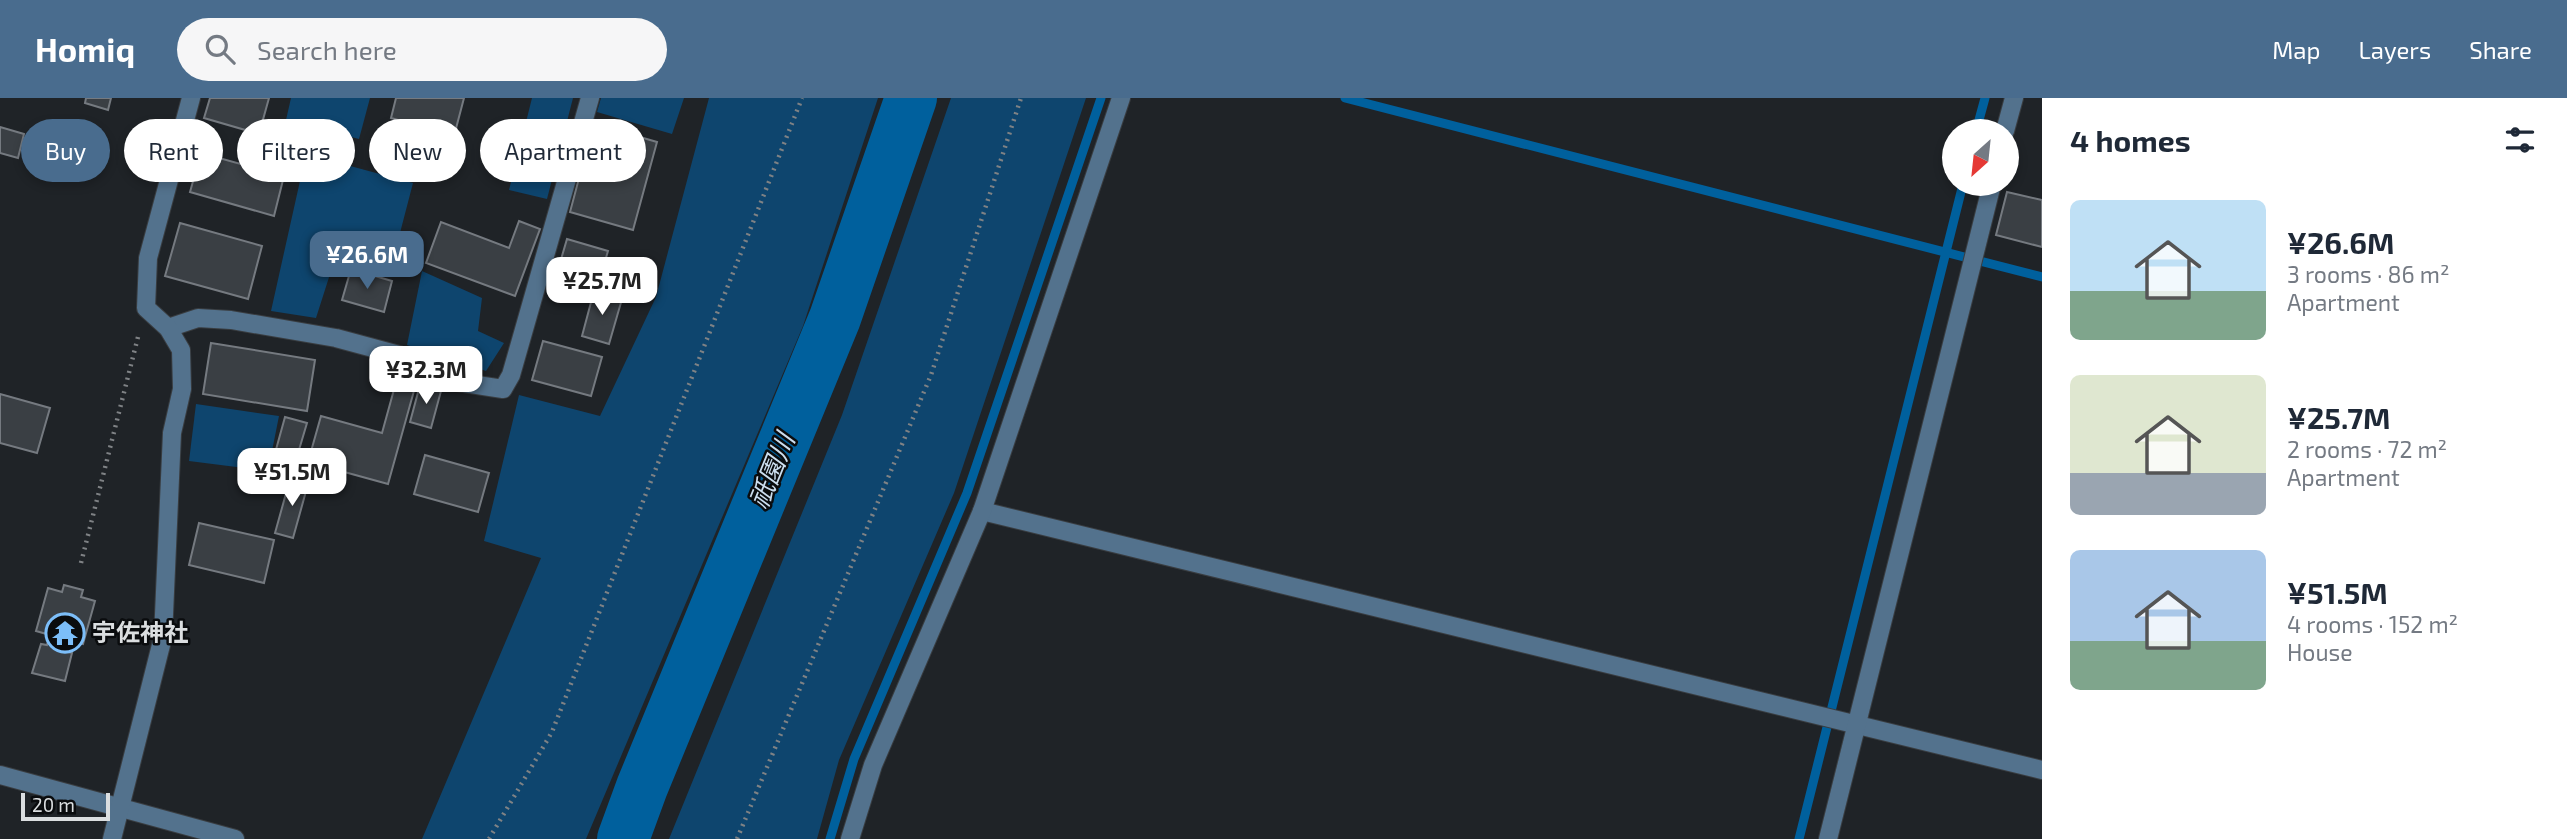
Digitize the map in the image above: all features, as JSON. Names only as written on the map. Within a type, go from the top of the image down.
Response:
[{"type":"street","points":[[112,839],[163,637],[172,433],[182,389],[183,366],[181,350],[168,328],[146,308],[148,258],[191,98]]},
{"type":"street","points":[[168,328],[198,318],[232,320],[335,338],[399,355],[451,381],[503,389],[511,375],[590,98]]},
{"type":"street","points":[[850,839],[873,765],[982,511],[1121,98]]},
{"type":"street","points":[[2008,119],[2014,98]]},
{"type":"street","points":[[1828,839],[1989,196]]},
{"type":"street","points":[[982,511],[2042,770]]},
{"type":"street","points":[[0,775],[235,839]]},
{"type":"path","points":[[489,839],[551,732],[802,98]]},
{"type":"path","points":[[737,839],[931,375],[1021,98]]},
{"type":"path","points":[[81,563],[146,308]]},
{"type":"shaded area","points":[[291,98],[370,98],[359,139],[355,138],[355,119],[286,119]]},
{"type":"shaded area","points":[[532,98],[573,98],[568,119],[527,119]]},
{"type":"shaded area","points":[[601,98],[684,98],[672,134],[646,126],[646,119],[621,119],[597,112]]},
{"type":"shaded area","points":[[709,98],[878,98],[803,326],[586,839],[422,839],[541,558],[484,541],[519,395],[600,416],[656,297]]},
{"type":"shaded area","points":[[951,98],[1086,98],[954,493],[839,760],[817,839],[669,839],[842,415]]},
{"type":"shaded area","points":[[355,167],[369,171],[369,182],[413,183],[394,256],[339,246],[316,318],[271,311],[300,182],[355,182]]},
{"type":"shaded area","points":[[511,182],[551,182],[547,199],[509,190]]},
{"type":"shaded area","points":[[422,271],[482,298],[478,331],[504,343],[486,371],[407,345]]},
{"type":"shaded area","points":[[196,404],[279,416],[268,471],[189,461]]},
{"type":"building","points":[[86,98],[111,98],[108,110],[85,103]]},
{"type":"building","points":[[210,98],[269,98],[263,119],[237,119],[237,128],[223,124],[223,119],[204,118]]},
{"type":"building","points":[[396,98],[464,98],[458,119],[391,118]]},
{"type":"building","points":[[0,127],[21,133],[18,158],[0,153]]},
{"type":"building","points":[[646,139],[657,142],[633,230],[570,212],[578,182],[646,182]]},
{"type":"building","points":[[223,159],[237,163],[237,182],[282,182],[274,216],[190,192],[193,182],[223,182]]},
{"type":"building","points":[[2020,195],[2042,200],[2042,247],[1996,235],[2006,196]]},
{"type":"building","points":[[519,221],[540,229],[515,296],[426,263],[441,222],[509,248]]},
{"type":"building","points":[[180,223],[262,246],[248,299],[165,276]]},
{"type":"building","points":[[567,239],[608,251],[598,285],[557,273]]},
{"type":"building","points":[[351,269],[392,281],[384,312],[342,300]]},
{"type":"building","points":[[594,291],[622,299],[609,344],[582,336]]},
{"type":"building","points":[[543,341],[602,357],[591,396],[532,380]]},
{"type":"building","points":[[211,343],[315,360],[307,411],[203,394]]},
{"type":"building","points":[[398,375],[417,380],[388,484],[308,462],[321,416],[382,433]]},
{"type":"building","points":[[420,385],[441,391],[431,428],[410,422]]},
{"type":"building","points":[[0,394],[50,408],[37,453],[0,443]]},
{"type":"building","points":[[285,417],[307,423],[293,470],[272,464]]},
{"type":"building","points":[[425,455],[489,473],[478,512],[414,494]]},
{"type":"building","points":[[290,479],[308,484],[293,538],[275,533]]},
{"type":"building","points":[[199,523],[274,540],[264,583],[189,565]]},
{"type":"building","name":"宇佐神社","points":[[64,585],[83,590],[81,597],[95,601],[83,644],[69,640],[66,651],[72,653],[65,681],[32,673],[41,644],[47,645],[50,635],[36,631],[48,588],[62,592]]},
{"type":"waterway","name":"祇園川","points":[[623,839],[835,318],[911,98]]},
{"type":"waterway","points":[[830,839],[854,759],[967,493],[1101,98]]},
{"type":"waterway","points":[[1345,98],[2042,277]]},
{"type":"waterway","points":[[1979,119],[1985,98]]},
{"type":"waterway","points":[[1799,839],[1960,196]]},
{"type":"place","name":"宇佐神社","points":[[65,633]]}]
